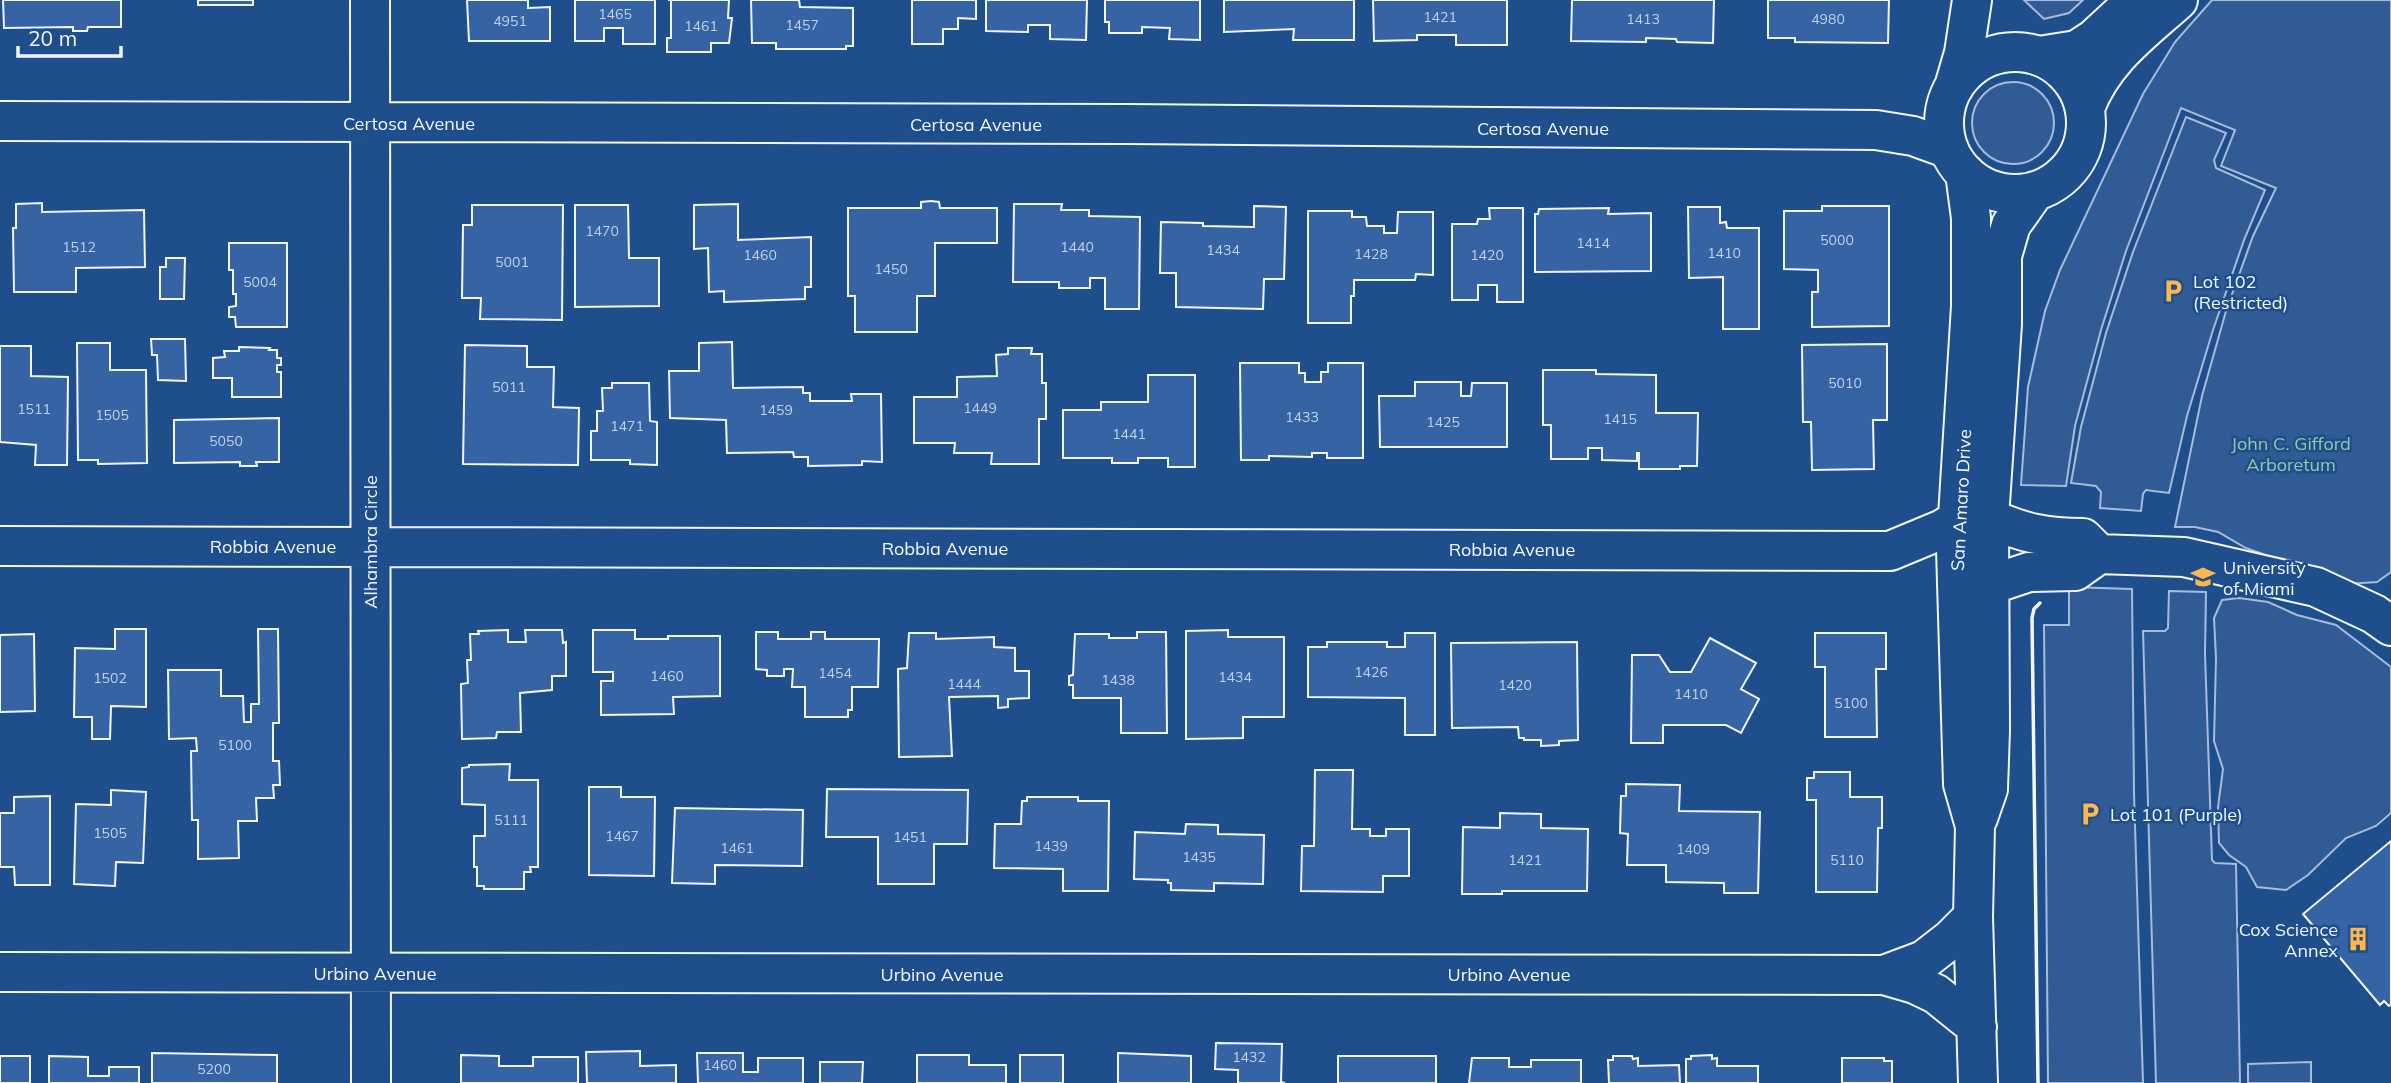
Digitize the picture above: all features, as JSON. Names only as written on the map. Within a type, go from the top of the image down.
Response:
[{"type":"street","name":"Alhambra Circle","points":[[370,0],[371,1083]]},
{"type":"street","points":[[1972,0],[1964,53],[1944,117],[1957,161],[1976,182],[2003,192],[2035,191],[2061,178],[2079,154],[2085,139],[2085,108],[2092,90],[2109,64],[2178,0]]},
{"type":"street","points":[[1987,0],[2000,27],[2028,54],[2056,64],[2069,76],[2085,108]]},
{"type":"street","points":[[1954,87],[1975,65],[2001,53],[2077,50],[2094,39],[2136,0]]},
{"type":"street","name":"Certosa Avenue","points":[[0,121],[1127,124],[1876,130],[1913,136],[1957,161]]},
{"type":"street","name":"San Amaro Drive","points":[[1957,161],[1971,218],[1972,306],[1961,470],[1977,551]]},
{"type":"street","name":"San Amaro Drive","points":[[1978,1083],[1973,917],[1975,826],[1962,784],[1977,551],[2002,324],[2002,256],[2011,225],[2035,191]]},
{"type":"street","name":"Robbia Avenue","points":[[1890,551],[1943,529],[1977,551]]},
{"type":"street","points":[[1977,551],[2032,535],[2082,538],[2099,554]]},
{"type":"street","name":"Robbia Avenue","points":[[0,546],[1977,551]]},
{"type":"street","points":[[1977,551],[2029,572],[2075,571],[2099,554],[2184,557],[2315,587],[2374,614],[2391,626]]},
{"type":"street","name":"Urbino Avenue","points":[[1884,975],[1924,960],[1973,917]]},
{"type":"street","name":"Urbino Avenue","points":[[0,972],[1884,975],[1915,984],[1936,994],[1977,1027]]},
{"type":"shaded area","points":[[2024,0],[2083,0],[2069,13],[2044,19]]},
{"type":"shaded area","name":"John C. Gifford Arboretum","points":[[2212,0],[2391,0],[2391,572],[2377,582],[2347,584],[2246,548],[2218,532],[2195,527],[2175,527],[2202,396],[2226,311],[2253,236],[2276,188],[2221,166],[2235,130],[2181,108],[2126,251],[2101,330],[2075,426],[2066,486],[2021,485],[2028,387],[2045,311],[2060,270],[2143,94],[2175,42]]},
{"type":"shaded area","points":[[2013,82],[2029,85],[2042,94],[2051,107],[2054,123],[2051,139],[2042,152],[2029,161],[2013,164],[1997,161],[1984,152],[1975,139],[1972,123],[1975,107],[1984,94],[1997,85]]},
{"type":"shaded area","name":"Lot 102 (Restricted)","points":[[2186,117],[2226,133],[2214,160],[2216,168],[2265,190],[2244,240],[2213,330],[2187,416],[2169,493],[2146,490],[2141,511],[2100,508],[2101,492],[2096,486],[2071,483],[2081,427],[2106,333],[2133,252]]},
{"type":"shaded area","name":"Lot 101 (Purple)","points":[[2069,587],[2132,589],[2134,793],[2143,1083],[2048,1083],[2044,625],[2069,625]]},
{"type":"shaded area","name":"Lot 101 (Purple)","points":[[2169,591],[2206,592],[2205,654],[2212,860],[2215,863],[2236,864],[2240,1083],[2156,1083],[2143,631],[2165,631],[2168,628]]},
{"type":"shaded area","points":[[2239,598],[2268,602],[2297,615],[2336,625],[2391,667],[2391,813],[2376,826],[2346,838],[2308,875],[2286,890],[2257,887],[2246,867],[2229,855],[2219,843],[2218,807],[2223,769],[2214,741],[2214,618],[2222,600]]},
{"type":"shaded area","points":[[2311,1062],[2311,1083],[2248,1083],[2248,1064]]},
{"type":"building","points":[[3,0],[121,0],[121,27],[88,27],[87,31],[73,31],[73,27],[4,28]]},
{"type":"building","points":[[198,0],[253,0],[253,5],[198,5]]},
{"type":"building","points":[[467,0],[528,0],[528,8],[550,7],[550,41],[469,41]]},
{"type":"building","points":[[575,0],[655,0],[655,44],[623,44],[623,28],[604,28],[604,41],[575,41]]},
{"type":"building","points":[[671,0],[729,0],[728,18],[732,18],[729,43],[711,43],[711,52],[667,52],[667,38],[671,38]]},
{"type":"building","points":[[751,0],[799,0],[800,7],[853,8],[853,46],[846,46],[846,49],[776,49],[776,43],[752,43]]},
{"type":"building","points":[[912,0],[976,0],[976,19],[958,18],[958,29],[943,29],[943,44],[912,44]]},
{"type":"building","points":[[986,0],[1087,0],[1086,40],[1050,39],[1050,25],[1028,25],[1028,32],[986,31]]},
{"type":"building","points":[[1105,0],[1200,0],[1200,40],[1169,39],[1170,28],[1142,27],[1142,33],[1109,33],[1109,22],[1105,22]]},
{"type":"building","points":[[1224,0],[1354,0],[1354,40],[1293,40],[1294,29],[1224,32]]},
{"type":"building","points":[[1373,0],[1507,0],[1507,45],[1456,45],[1456,35],[1417,35],[1417,40],[1374,41]]},
{"type":"building","points":[[1572,0],[1714,0],[1713,43],[1646,38],[1646,42],[1571,41]]},
{"type":"building","points":[[1768,0],[1889,0],[1888,43],[1795,42],[1795,38],[1768,38]]},
{"type":"building","points":[[921,202],[939,202],[940,208],[997,208],[997,243],[935,243],[935,296],[917,296],[917,332],[855,332],[855,296],[848,296],[848,208],[921,208]]},
{"type":"building","points":[[42,203],[42,212],[144,210],[145,267],[76,268],[76,292],[14,292],[13,228],[16,228],[16,204]]},
{"type":"building","points":[[738,204],[738,240],[811,237],[811,287],[805,287],[805,299],[724,302],[724,291],[709,292],[708,248],[694,249],[694,205]]},
{"type":"building","points":[[1014,204],[1062,204],[1061,210],[1089,210],[1089,216],[1140,217],[1139,309],[1105,309],[1105,278],[1090,278],[1090,288],[1059,288],[1059,282],[1013,282]]},
{"type":"building","points":[[472,205],[563,205],[562,320],[480,319],[481,298],[462,298],[463,225],[472,225]]},
{"type":"building","points":[[575,205],[628,205],[629,258],[659,258],[659,306],[575,307]]},
{"type":"building","points":[[1254,206],[1286,207],[1284,279],[1264,279],[1263,309],[1176,307],[1176,273],[1160,273],[1161,222],[1254,227]]},
{"type":"building","points":[[1822,206],[1889,206],[1889,326],[1812,327],[1812,292],[1818,292],[1818,270],[1784,269],[1784,211],[1822,211]]},
{"type":"building","points":[[1688,207],[1720,207],[1720,223],[1726,222],[1727,228],[1759,228],[1759,329],[1723,329],[1723,277],[1689,278]]},
{"type":"building","points":[[1489,208],[1523,208],[1523,302],[1497,302],[1497,285],[1478,285],[1478,300],[1452,300],[1452,224],[1477,224],[1478,219],[1490,219]]},
{"type":"building","points":[[1609,208],[1608,214],[1651,213],[1651,271],[1535,272],[1535,214],[1538,214],[1539,209]]},
{"type":"building","points":[[1308,211],[1352,211],[1352,217],[1366,217],[1367,226],[1384,226],[1384,233],[1397,233],[1398,212],[1433,212],[1433,275],[1416,274],[1415,280],[1354,280],[1351,323],[1308,323]]},
{"type":"building","points":[[229,243],[287,243],[287,327],[236,327],[235,317],[229,317],[229,307],[236,306],[236,294],[233,294],[233,270],[229,270]]},
{"type":"building","points":[[166,258],[185,258],[184,299],[160,299],[160,267],[166,267]]},
{"type":"building","points":[[151,339],[185,339],[186,381],[158,380],[157,355],[152,355]]},
{"type":"building","points":[[732,342],[733,388],[803,387],[803,393],[810,393],[810,401],[852,401],[851,394],[881,394],[882,462],[808,466],[808,457],[794,457],[793,452],[727,453],[726,420],[670,418],[669,371],[699,371],[699,343]]},
{"type":"building","points":[[77,343],[110,343],[110,370],[146,370],[147,463],[98,464],[98,460],[78,460]]},
{"type":"building","points":[[1887,344],[1887,420],[1873,420],[1874,469],[1812,470],[1811,422],[1803,422],[1802,345]]},
{"type":"building","points":[[465,345],[527,346],[527,367],[554,367],[553,407],[579,408],[578,465],[463,464]]},
{"type":"building","points":[[0,346],[31,346],[31,376],[68,377],[67,465],[35,465],[36,445],[0,442]]},
{"type":"building","points":[[239,347],[277,350],[277,358],[281,358],[277,372],[281,372],[281,397],[232,397],[232,378],[213,378],[213,358],[225,357],[224,351],[239,351]]},
{"type":"building","points":[[1008,348],[1032,348],[1031,354],[1042,354],[1042,383],[1046,383],[1046,419],[1039,419],[1039,464],[991,464],[992,453],[954,453],[955,443],[914,443],[914,397],[957,397],[957,377],[997,376],[996,355],[1008,354]]},
{"type":"building","points":[[1240,363],[1299,363],[1299,373],[1305,373],[1305,382],[1321,382],[1321,372],[1328,372],[1328,363],[1363,363],[1363,458],[1327,458],[1327,453],[1312,453],[1312,457],[1269,456],[1269,460],[1241,460]]},
{"type":"building","points":[[1543,370],[1596,370],[1596,374],[1656,375],[1656,413],[1698,413],[1697,466],[1680,466],[1680,469],[1639,469],[1639,453],[1637,461],[1602,460],[1602,448],[1588,448],[1588,459],[1551,459],[1551,425],[1543,425]]},
{"type":"building","points":[[1148,375],[1195,375],[1195,467],[1168,467],[1168,458],[1138,458],[1138,463],[1112,463],[1112,458],[1063,458],[1063,410],[1101,410],[1101,402],[1148,402]]},
{"type":"building","points":[[1415,382],[1461,382],[1461,396],[1471,396],[1472,383],[1507,383],[1507,447],[1380,447],[1379,396],[1415,396]]},
{"type":"building","points":[[612,383],[649,383],[650,421],[657,422],[657,465],[630,464],[630,460],[591,460],[591,431],[597,431],[597,411],[603,411],[602,388],[612,388]]},
{"type":"building","points":[[279,418],[279,462],[256,462],[257,466],[240,466],[240,462],[174,463],[174,420]]},
{"type":"building","points":[[115,629],[146,629],[146,707],[111,706],[110,739],[92,739],[92,717],[74,717],[75,648],[115,649]]},
{"type":"building","points":[[258,629],[278,629],[279,723],[273,723],[273,761],[279,761],[280,785],[273,785],[274,798],[256,798],[257,821],[238,821],[239,858],[198,859],[198,820],[192,820],[191,751],[197,751],[196,738],[169,739],[168,670],[221,670],[221,696],[243,696],[244,722],[251,722],[251,704],[259,704]]},
{"type":"building","points":[[508,630],[508,642],[526,642],[525,630],[562,630],[563,643],[566,642],[566,676],[552,676],[552,690],[520,693],[521,732],[497,732],[496,738],[462,739],[461,684],[468,683],[470,634],[479,634],[478,631]]},
{"type":"building","points":[[593,630],[635,630],[635,639],[720,636],[720,696],[673,697],[674,714],[601,715],[601,681],[613,681],[613,672],[593,672]]},
{"type":"building","points":[[1228,630],[1228,637],[1284,637],[1284,717],[1243,717],[1243,738],[1186,739],[1186,631]]},
{"type":"building","points":[[756,632],[778,632],[778,639],[811,639],[811,632],[825,632],[825,639],[879,639],[878,687],[852,687],[852,710],[848,710],[848,717],[805,717],[805,687],[792,687],[793,669],[784,669],[784,676],[767,676],[767,670],[756,669]]},
{"type":"building","points":[[1137,632],[1166,632],[1167,733],[1121,733],[1121,698],[1073,698],[1073,685],[1069,685],[1069,676],[1073,675],[1075,634],[1109,634],[1109,638],[1137,638]]},
{"type":"building","points":[[909,633],[936,633],[936,639],[994,637],[994,647],[1015,648],[1015,671],[1029,671],[1029,698],[1008,699],[1008,707],[998,708],[998,696],[949,697],[952,756],[899,757],[898,669],[907,668]]},
{"type":"building","points":[[1405,633],[1435,633],[1435,735],[1405,735],[1405,698],[1308,697],[1308,647],[1327,647],[1327,642],[1387,642],[1387,647],[1405,647]]},
{"type":"building","points":[[1815,633],[1886,633],[1886,669],[1876,669],[1877,737],[1825,737],[1825,667],[1815,667]]},
{"type":"building","points":[[34,634],[35,711],[0,712],[0,635]]},
{"type":"building","points":[[1710,638],[1756,663],[1741,689],[1759,699],[1741,733],[1726,725],[1663,725],[1663,743],[1631,743],[1632,655],[1659,655],[1670,672],[1691,672]]},
{"type":"building","points":[[1577,642],[1578,740],[1541,746],[1541,740],[1519,738],[1518,727],[1452,728],[1451,643]]},
{"type":"building","points":[[510,764],[509,780],[538,780],[538,867],[530,867],[531,872],[524,872],[524,889],[484,889],[484,886],[477,886],[474,836],[485,836],[485,805],[462,804],[462,768],[469,765]]},
{"type":"building","points":[[1315,770],[1353,770],[1352,829],[1370,829],[1370,836],[1386,836],[1386,829],[1409,829],[1409,876],[1383,876],[1383,892],[1301,891],[1302,846],[1314,846]]},
{"type":"building","points":[[1814,772],[1850,772],[1850,797],[1882,797],[1882,828],[1878,828],[1877,892],[1816,892],[1816,800],[1807,800],[1807,778],[1814,778]]},
{"type":"building","points":[[1626,784],[1680,785],[1679,811],[1760,812],[1758,893],[1724,893],[1724,883],[1666,882],[1666,865],[1627,865],[1628,834],[1620,833],[1621,796],[1626,796]]},
{"type":"building","points":[[589,787],[621,787],[621,797],[655,797],[654,876],[589,875]]},
{"type":"building","points":[[827,789],[968,790],[967,844],[934,844],[934,884],[878,884],[878,837],[826,837]]},
{"type":"building","points":[[111,790],[146,792],[143,863],[116,862],[115,886],[74,884],[76,804],[111,805]]},
{"type":"building","points":[[50,796],[50,885],[15,885],[14,867],[0,867],[0,813],[14,813],[14,797]]},
{"type":"building","points":[[1027,797],[1078,797],[1078,801],[1109,801],[1108,891],[1063,891],[1063,869],[994,868],[995,824],[1021,824],[1022,801],[1027,801]]},
{"type":"building","points":[[675,808],[803,810],[802,866],[715,865],[715,884],[672,883]]},
{"type":"building","points":[[1500,813],[1541,814],[1541,828],[1588,829],[1587,891],[1462,894],[1463,827],[1500,828]]},
{"type":"building","points":[[1186,824],[1218,825],[1218,834],[1264,835],[1263,884],[1214,883],[1214,891],[1171,890],[1168,880],[1134,879],[1135,832],[1185,834]]},
{"type":"building","name":"Cox Science Annex","points":[[2391,841],[2389,1006],[2384,1001],[2380,1005],[2303,914]]},
{"type":"building","points":[[1216,1043],[1282,1044],[1281,1082],[1285,1083],[1238,1083],[1238,1070],[1215,1069]]},
{"type":"building","points":[[640,1051],[640,1066],[676,1065],[676,1083],[587,1083],[586,1052]]},
{"type":"building","points":[[152,1053],[277,1055],[277,1083],[152,1083]]},
{"type":"building","points":[[697,1053],[743,1053],[743,1072],[758,1072],[758,1058],[803,1058],[803,1083],[698,1083]]},
{"type":"building","points":[[1118,1053],[1191,1056],[1191,1083],[1118,1083]]},
{"type":"building","points":[[461,1055],[499,1056],[499,1066],[533,1066],[533,1057],[578,1057],[578,1083],[461,1083]]},
{"type":"building","points":[[917,1055],[969,1055],[969,1065],[1006,1065],[1006,1083],[917,1083]]},
{"type":"building","points":[[1020,1055],[1063,1055],[1063,1083],[1020,1083]]},
{"type":"building","points":[[1712,1055],[1712,1059],[1717,1058],[1717,1066],[1758,1066],[1758,1083],[1686,1083],[1686,1059],[1691,1059],[1691,1056]]},
{"type":"building","points":[[0,1056],[30,1056],[30,1083],[0,1083]]},
{"type":"building","points":[[49,1056],[88,1057],[88,1076],[109,1076],[109,1067],[139,1067],[139,1083],[49,1083]]},
{"type":"building","points":[[1338,1056],[1436,1056],[1436,1083],[1338,1083]]},
{"type":"building","points":[[1613,1056],[1638,1058],[1638,1066],[1679,1065],[1680,1083],[1609,1083],[1608,1060],[1613,1060]]},
{"type":"building","points":[[1472,1058],[1509,1058],[1509,1067],[1531,1067],[1531,1060],[1581,1060],[1581,1083],[1469,1083]]},
{"type":"building","points":[[1842,1058],[1884,1058],[1884,1061],[1892,1061],[1892,1083],[1842,1083]]},
{"type":"building","points":[[820,1062],[863,1062],[862,1083],[820,1083]]},
{"type":"wall","points":[[2038,1083],[2032,618],[2034,609],[2040,603]]},
{"type":"place","name":"Lot 102 (Restricted)","points":[[2173,291]]},
{"type":"place","name":"University of Miami","points":[[2203,577]]},
{"type":"place","name":"Lot 101 (Purple)","points":[[2090,814]]},
{"type":"place","name":"Cox Science Annex","points":[[2358,939]]}]
